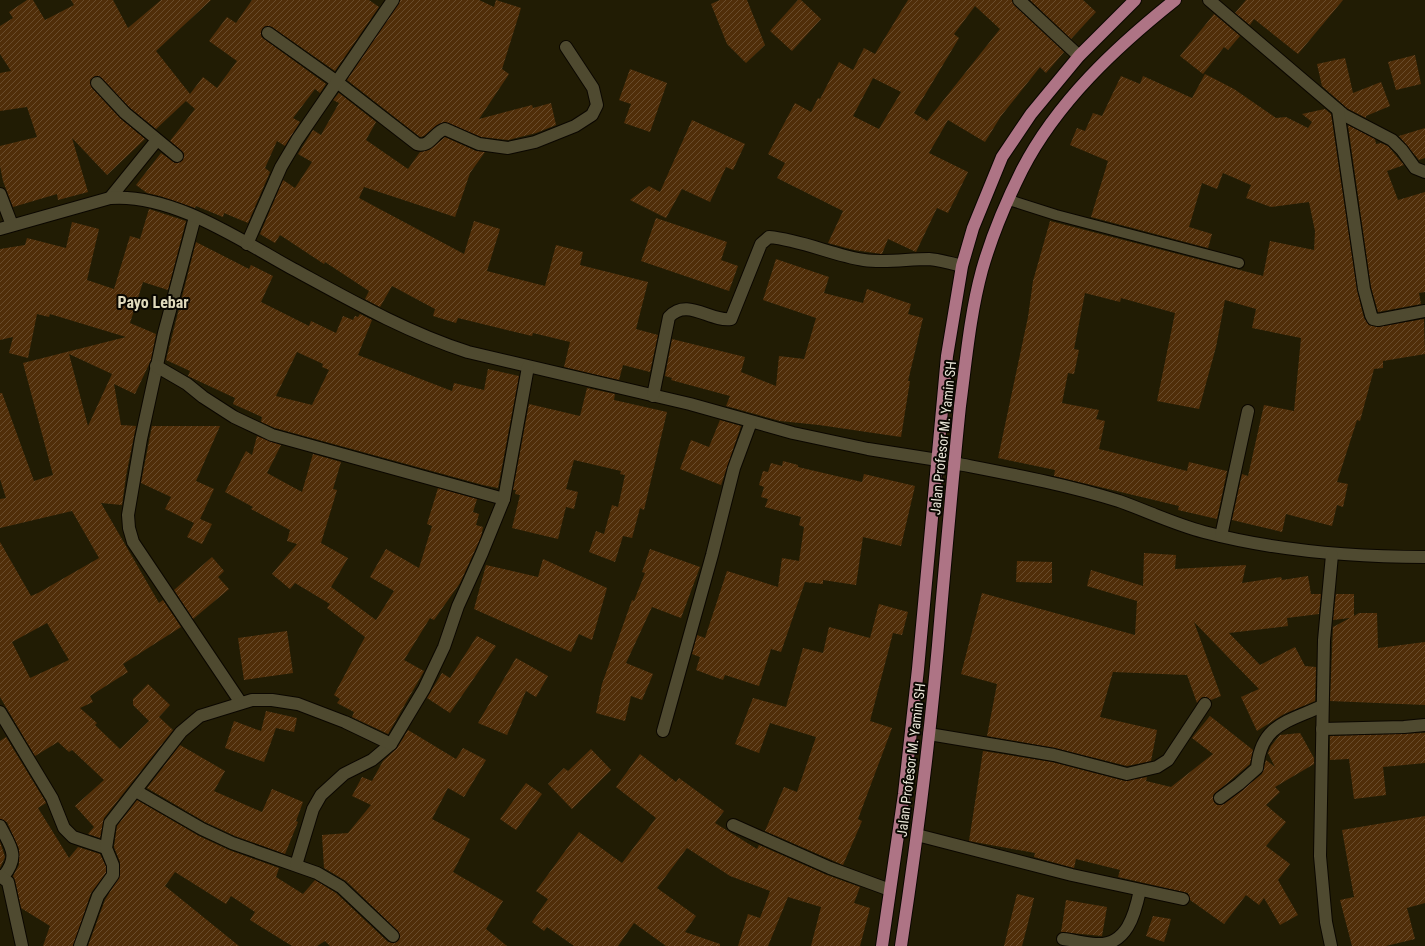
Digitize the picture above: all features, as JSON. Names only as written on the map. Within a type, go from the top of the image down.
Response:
[{"type":"highway","name":"Jalan Profesor M. Yamin SH","points":[[901,946],[918,835],[936,672],[954,463],[966,361],[982,272],[994,233],[1023,168],[1048,127],[1094,72],[1152,18],[1175,0]]},
{"type":"highway","name":"Jalan Profesor M. Yamin SH","points":[[882,946],[904,794],[918,669],[947,356],[962,266],[973,228],[1002,157],[1031,114],[1079,56],[1131,1]]},
{"type":"highway","points":[[918,669],[936,672]]},
{"type":"street","points":[[247,244],[281,167],[297,140],[393,0]]},
{"type":"street","points":[[1019,0],[1079,56]]},
{"type":"street","points":[[1209,0],[1338,110],[1359,124],[1392,140],[1402,150],[1415,168],[1425,172]]},
{"type":"street","points":[[268,33],[337,82],[420,145],[427,144],[439,131],[445,129],[479,144],[508,148],[535,142],[575,126],[592,115],[597,105],[593,88],[566,47]]},
{"type":"street","points":[[97,83],[125,113],[177,156]]},
{"type":"street","points":[[1338,110],[1364,289],[1371,315],[1373,319],[1378,320],[1425,311]]},
{"type":"street","points":[[110,198],[157,140]]},
{"type":"street","points":[[0,194],[12,225]]},
{"type":"street","points":[[0,229],[110,198],[138,198],[152,200],[195,217],[368,310],[434,342],[528,367],[701,407],[793,434],[868,449],[938,460]]},
{"type":"street","points":[[195,217],[175,288],[156,366],[141,439],[128,515],[129,528],[133,542],[241,703]]},
{"type":"street","points":[[653,396],[669,317],[675,311],[685,309],[731,319],[761,244],[768,237],[808,244],[843,256],[866,260],[930,260],[943,261],[962,266]]},
{"type":"street","points":[[156,366],[186,384],[234,417],[272,435],[504,499]]},
{"type":"street","points":[[296,864],[311,816],[321,796],[344,774],[372,760],[391,744],[424,689],[444,647],[458,606],[504,499],[528,367]]},
{"type":"street","points":[[1222,536],[1248,411]]},
{"type":"street","points":[[663,731],[712,555],[747,420]]},
{"type":"street","points":[[954,463],[1062,484],[1120,502],[1169,522],[1222,536],[1332,555],[1425,557]]},
{"type":"street","points":[[1331,946],[1326,922],[1320,856],[1324,640],[1332,555]]},
{"type":"street","points":[[80,946],[98,896],[113,875],[113,865],[106,848],[110,823],[181,732],[200,716],[241,703],[259,700],[298,704],[345,722],[391,744]]},
{"type":"street","points":[[929,734],[1047,754],[1128,774],[1157,767],[1168,760],[1205,704]]},
{"type":"street","points":[[1220,798],[1257,768],[1258,756],[1262,742],[1273,729],[1322,706]]},
{"type":"street","points":[[0,712],[52,798],[64,828],[73,837],[106,848]]},
{"type":"street","points":[[1322,729],[1425,725]]},
{"type":"street","points":[[136,791],[208,832],[254,851],[296,864],[317,873],[341,887],[393,936]]},
{"type":"street","points":[[733,825],[830,868],[890,890]]},
{"type":"street","points":[[0,826],[12,851],[13,860],[10,868],[1,876],[8,882],[22,946]]},
{"type":"street","points":[[918,835],[1072,875],[1183,899]]},
{"type":"street","points":[[1063,938],[1096,944],[1105,944],[1114,941],[1122,934],[1134,918],[1140,890]]},
{"type":"lane","points":[[1009,200],[1239,263]]},
{"type":"building","points":[[27,0],[33,0],[45,20],[74,5],[71,0],[113,0],[128,28],[161,0],[211,0],[156,51],[190,94],[203,77],[217,88],[237,61],[209,41],[227,17],[236,23],[252,0],[369,0],[379,7],[335,71],[272,27],[265,26],[262,29],[261,36],[264,39],[326,84],[320,93],[315,89],[293,118],[300,122],[285,146],[277,141],[265,168],[270,172],[248,223],[224,213],[223,217],[196,206],[195,208],[147,193],[136,185],[161,153],[175,163],[183,160],[184,153],[170,141],[195,109],[186,101],[156,129],[130,108],[99,76],[95,76],[90,80],[92,88],[120,118],[145,139],[107,175],[72,138],[88,192],[58,200],[57,194],[13,207],[3,181],[0,166],[0,146],[37,137],[27,107],[0,111],[0,73],[11,71],[0,54],[0,26],[13,18],[9,12]]},
{"type":"building","points":[[400,0],[479,0],[494,7],[496,0],[521,8],[502,69],[509,74],[479,119],[532,105],[533,108],[551,103],[556,125],[536,133],[508,140],[481,137],[445,122],[437,125],[424,136],[420,137],[347,80]]},
{"type":"building","points":[[720,0],[747,0],[765,45],[746,63],[727,44],[711,4]]},
{"type":"building","points":[[798,0],[801,0],[821,19],[792,51],[770,31]]},
{"type":"building","points":[[908,0],[1012,0],[1014,5],[1064,52],[1046,73],[1040,67],[1001,116],[985,142],[948,120],[929,153],[968,172],[948,213],[937,208],[916,252],[888,239],[882,254],[854,250],[828,243],[843,211],[777,178],[785,163],[768,154],[795,103],[811,112],[818,98],[820,99],[839,62],[853,70],[864,48],[875,54]],"holes":[[[975,6],[1000,29],[927,121],[914,113],[959,38],[954,34]],[[873,78],[901,92],[879,129],[853,116]]]},
{"type":"building","points":[[1030,0],[1083,0],[1096,12],[1071,39]]},
{"type":"building","points":[[1246,0],[1343,0],[1298,54],[1254,19],[1250,25],[1235,13]]},
{"type":"building","points":[[1214,14],[1240,36],[1228,50],[1224,47],[1203,74],[1180,56]]},
{"type":"building","points":[[1415,55],[1421,84],[1396,90],[1388,62]]},
{"type":"building","points":[[1345,58],[1353,93],[1381,82],[1390,106],[1366,116],[1366,118],[1348,109],[1322,86],[1317,64]]},
{"type":"building","points":[[630,69],[667,83],[650,132],[624,123],[631,104],[619,100]]},
{"type":"building","points":[[1205,74],[1234,89],[1276,118],[1286,117],[1308,128],[1312,122],[1302,114],[1325,109],[1331,114],[1357,290],[1364,318],[1369,325],[1377,327],[1424,319],[1425,354],[1383,361],[1383,368],[1374,369],[1360,421],[1357,420],[1337,482],[1348,484],[1343,507],[1337,505],[1332,526],[1286,514],[1282,532],[1232,520],[1242,474],[1248,476],[1264,405],[1294,411],[1301,338],[1252,328],[1256,309],[1225,300],[1216,347],[1199,409],[1157,401],[1175,313],[1121,298],[1120,302],[1085,293],[1074,349],[1079,350],[1074,374],[1068,373],[1062,403],[1099,410],[1096,419],[1105,421],[1099,449],[1187,471],[1189,462],[1227,471],[1217,519],[1178,510],[1179,506],[1054,476],[1055,470],[998,458],[1028,317],[1033,281],[1050,221],[1263,276],[1270,241],[1314,250],[1315,231],[1309,202],[1271,207],[1246,198],[1251,185],[1223,173],[1217,189],[1202,183],[1189,227],[1212,234],[1208,248],[1091,217],[1108,161],[1070,145],[1077,128],[1085,131],[1093,113],[1102,116],[1121,76],[1140,84],[1143,76],[1192,98]]},
{"type":"building","points":[[339,93],[376,122],[366,140],[408,169],[420,152],[429,150],[445,137],[476,151],[485,152],[470,173],[455,217],[364,187],[359,198],[464,254],[474,221],[500,229],[487,271],[545,286],[556,245],[583,252],[580,265],[648,282],[636,329],[658,335],[650,372],[623,365],[619,380],[564,367],[570,342],[533,333],[532,336],[458,318],[456,323],[433,316],[435,309],[392,286],[380,307],[365,299],[369,291],[325,262],[324,264],[280,235],[275,243],[260,234],[283,180],[295,188],[312,162],[298,154],[313,130],[321,135],[339,103],[333,100]]},
{"type":"building","points":[[692,120],[745,144],[733,170],[726,167],[710,202],[682,189],[666,218],[630,200],[649,186],[660,192]]},
{"type":"building","points":[[1348,125],[1375,139],[1376,144],[1381,143],[1388,146],[1404,165],[1387,171],[1398,200],[1425,192],[1425,292],[1419,293],[1421,304],[1378,312],[1371,287]]},
{"type":"building","points":[[1425,128],[1425,158],[1419,160],[1399,136]]},
{"type":"building","points":[[149,209],[186,221],[168,290],[143,282],[130,323],[156,334],[151,360],[135,394],[114,384],[121,425],[136,426],[122,505],[101,503],[159,603],[163,600],[181,627],[123,664],[128,672],[90,696],[93,702],[80,708],[97,723],[95,725],[120,749],[149,721],[133,705],[133,699],[148,684],[170,705],[159,717],[173,730],[104,818],[100,838],[88,834],[94,827],[75,806],[104,780],[72,750],[69,752],[58,742],[35,756],[0,697],[0,542],[31,596],[99,558],[72,511],[0,528],[0,499],[6,498],[0,479],[0,393],[2,393],[34,481],[53,475],[23,363],[126,337],[50,314],[49,317],[37,314],[28,358],[9,353],[13,337],[0,340],[0,249],[25,245],[27,238],[66,248],[72,222],[99,229],[87,280],[114,289],[130,236],[140,239]],"holes":[[[69,354],[112,374],[88,426]],[[47,623],[69,660],[30,678],[12,642]]]},
{"type":"building","points":[[656,218],[727,242],[721,260],[738,266],[729,291],[641,261]]},
{"type":"building","points":[[196,242],[249,269],[251,265],[273,276],[261,302],[309,326],[311,321],[336,333],[343,316],[353,320],[355,316],[358,317],[360,314],[372,320],[358,355],[452,391],[454,383],[484,390],[488,369],[519,376],[498,488],[275,428],[261,422],[262,417],[233,404],[235,398],[188,376],[190,371],[166,360]],"holes":[[[297,352],[323,364],[322,367],[329,370],[312,405],[276,396]]]},
{"type":"building","points":[[776,259],[829,277],[824,293],[863,303],[867,289],[911,304],[908,314],[923,318],[908,381],[910,381],[901,437],[780,421],[726,406],[730,396],[671,380],[672,378],[665,376],[672,339],[745,357],[741,372],[776,386],[779,356],[804,359],[816,318],[763,300]]},
{"type":"building","points":[[587,388],[615,394],[614,400],[667,412],[644,510],[640,508],[632,538],[623,536],[615,562],[589,552],[596,531],[604,534],[612,505],[618,507],[625,475],[620,474],[621,471],[574,460],[566,489],[578,492],[574,509],[566,507],[558,539],[512,528],[520,495],[515,494],[516,490],[513,490],[529,404],[580,416]]},
{"type":"building","points":[[720,420],[741,426],[721,485],[680,469],[691,440],[709,447]]},
{"type":"building","points":[[152,426],[220,426],[196,481],[214,489],[200,519],[212,524],[202,544],[187,537],[194,523],[165,509],[171,497],[141,483]]},
{"type":"building","points":[[257,436],[281,445],[267,473],[302,492],[313,454],[341,462],[333,489],[337,490],[321,543],[348,558],[331,587],[376,620],[394,591],[370,577],[386,549],[419,568],[432,526],[427,524],[438,488],[477,499],[473,512],[479,514],[476,525],[483,527],[481,537],[460,583],[434,620],[430,618],[404,660],[424,671],[388,734],[352,717],[354,712],[337,703],[340,699],[334,695],[365,637],[327,608],[330,604],[295,583],[290,589],[272,574],[297,544],[287,541],[290,530],[251,509],[253,507],[225,492],[246,451],[252,455]]},
{"type":"building","points":[[783,461],[798,465],[798,467],[862,482],[864,474],[915,486],[901,546],[863,537],[856,585],[823,580],[823,584],[805,582],[781,652],[771,649],[759,686],[725,675],[723,680],[696,670],[700,657],[692,654],[697,635],[705,638],[727,571],[778,587],[782,558],[799,561],[804,527],[799,525],[801,517],[765,507],[768,499],[761,497],[764,487],[759,485],[763,471],[768,472],[771,463],[782,466]]},
{"type":"building","points":[[650,549],[700,567],[681,618],[652,607],[626,663],[653,674],[642,700],[631,696],[625,721],[596,713],[602,684],[632,600],[634,601],[645,573],[642,572]]},
{"type":"building","points":[[1144,553],[1176,555],[1175,569],[1246,565],[1242,583],[1281,577],[1282,580],[1308,576],[1311,594],[1321,594],[1319,614],[1287,618],[1288,626],[1229,633],[1260,665],[1295,647],[1305,666],[1316,667],[1315,701],[1284,714],[1257,731],[1241,697],[1259,689],[1194,622],[1221,696],[1211,700],[1206,697],[1202,697],[1197,703],[1187,675],[1113,672],[1100,717],[1157,730],[1151,761],[1127,766],[1055,748],[987,736],[997,684],[961,674],[982,593],[1135,635],[1137,601],[1087,586],[1091,570],[1143,586]]},
{"type":"building","points":[[212,557],[224,571],[218,577],[229,589],[193,619],[174,590]]},
{"type":"building","points":[[543,559],[607,588],[592,640],[579,634],[571,652],[474,609],[486,565],[538,577]]},
{"type":"building","points":[[1017,561],[1052,562],[1052,583],[1016,582]]},
{"type":"building","points":[[1336,594],[1354,594],[1354,616],[1359,613],[1377,613],[1378,648],[1425,642],[1425,705],[1330,701],[1333,627],[1350,618],[1333,620]]},
{"type":"building","points":[[879,604],[908,612],[902,635],[893,633],[870,721],[892,728],[858,819],[862,821],[843,865],[765,831],[784,787],[797,792],[816,737],[770,723],[759,753],[735,744],[753,698],[786,707],[803,648],[823,653],[829,627],[870,638]]},
{"type":"building","points":[[287,631],[293,673],[244,680],[238,638]]},
{"type":"building","points":[[477,636],[496,646],[450,713],[427,698],[442,673],[450,678]]},
{"type":"building","points":[[516,658],[548,676],[536,697],[526,691],[507,735],[478,723]]},
{"type":"building","points":[[266,711],[297,718],[294,732],[276,728],[264,762],[225,748],[234,721],[261,731]]},
{"type":"building","points":[[1210,716],[1253,750],[1250,764],[1213,795],[1214,802],[1217,805],[1224,804],[1262,774],[1266,760],[1275,767],[1268,753],[1271,746],[1280,735],[1300,733],[1314,758],[1314,764],[1275,787],[1280,792],[1266,805],[1286,822],[1266,846],[1290,864],[1278,880],[1298,915],[1280,925],[1264,898],[1259,905],[1246,895],[1224,924],[1190,900],[1188,893],[1118,877],[1120,870],[1076,859],[1074,868],[1034,857],[1035,853],[969,841],[983,751],[1052,762],[1125,781],[1147,777],[1146,781],[1171,787],[1213,754],[1192,738]]},
{"type":"building","points":[[408,730],[456,759],[463,748],[486,760],[464,797],[448,788],[432,819],[470,839],[453,872],[503,901],[486,929],[507,946],[330,946],[325,941],[317,946],[292,946],[250,920],[255,912],[231,896],[226,904],[175,872],[165,886],[239,946],[88,946],[105,900],[120,875],[120,862],[114,847],[117,826],[137,800],[199,836],[229,850],[279,868],[276,877],[303,894],[315,880],[336,893],[388,942],[395,943],[398,941],[400,937],[398,931],[346,881],[324,868],[322,835],[348,833],[371,805],[352,796],[362,777],[372,781],[383,761],[397,748]]},
{"type":"building","points":[[1425,733],[1425,763],[1383,767],[1386,795],[1354,799],[1349,759],[1330,760],[1330,736]]},
{"type":"building","points":[[6,737],[45,801],[46,803],[38,808],[69,858],[78,847],[100,854],[106,866],[106,873],[91,893],[73,946],[43,946],[50,926],[21,908],[13,876],[19,865],[19,849],[7,822],[0,819],[0,741]]},
{"type":"building","points":[[180,745],[225,771],[214,791],[262,812],[272,789],[303,802],[296,821],[298,822],[285,854],[235,836],[205,822],[147,788]]},
{"type":"building","points":[[591,749],[611,770],[572,809],[548,784],[564,768],[568,771]]},
{"type":"building","points":[[640,754],[676,782],[679,778],[724,811],[715,823],[757,849],[759,845],[827,875],[860,887],[854,903],[870,908],[860,946],[811,946],[821,907],[788,897],[768,946],[738,946],[748,914],[760,918],[770,891],[730,876],[687,848],[657,888],[696,916],[685,932],[720,944],[720,946],[666,946],[634,923],[618,946],[574,946],[547,927],[544,931],[532,922],[548,899],[536,891],[579,832],[622,863],[656,818],[616,787]]},
{"type":"building","points":[[526,783],[542,794],[516,830],[500,819]]},
{"type":"building","points":[[1425,816],[1425,903],[1407,908],[1415,939],[1386,946],[1352,946],[1340,900],[1354,897],[1342,830]]},
{"type":"building","points":[[0,842],[5,857],[0,868]]},
{"type":"building","points":[[1017,894],[1034,898],[1027,927],[1022,946],[1004,946]]},
{"type":"building","points":[[1066,900],[1107,907],[1102,936],[1061,932]]},
{"type":"building","points":[[1153,916],[1171,919],[1164,942],[1146,936]]},
{"type":"district","name":"Payo Lebar","points":[[153,302]]}]
